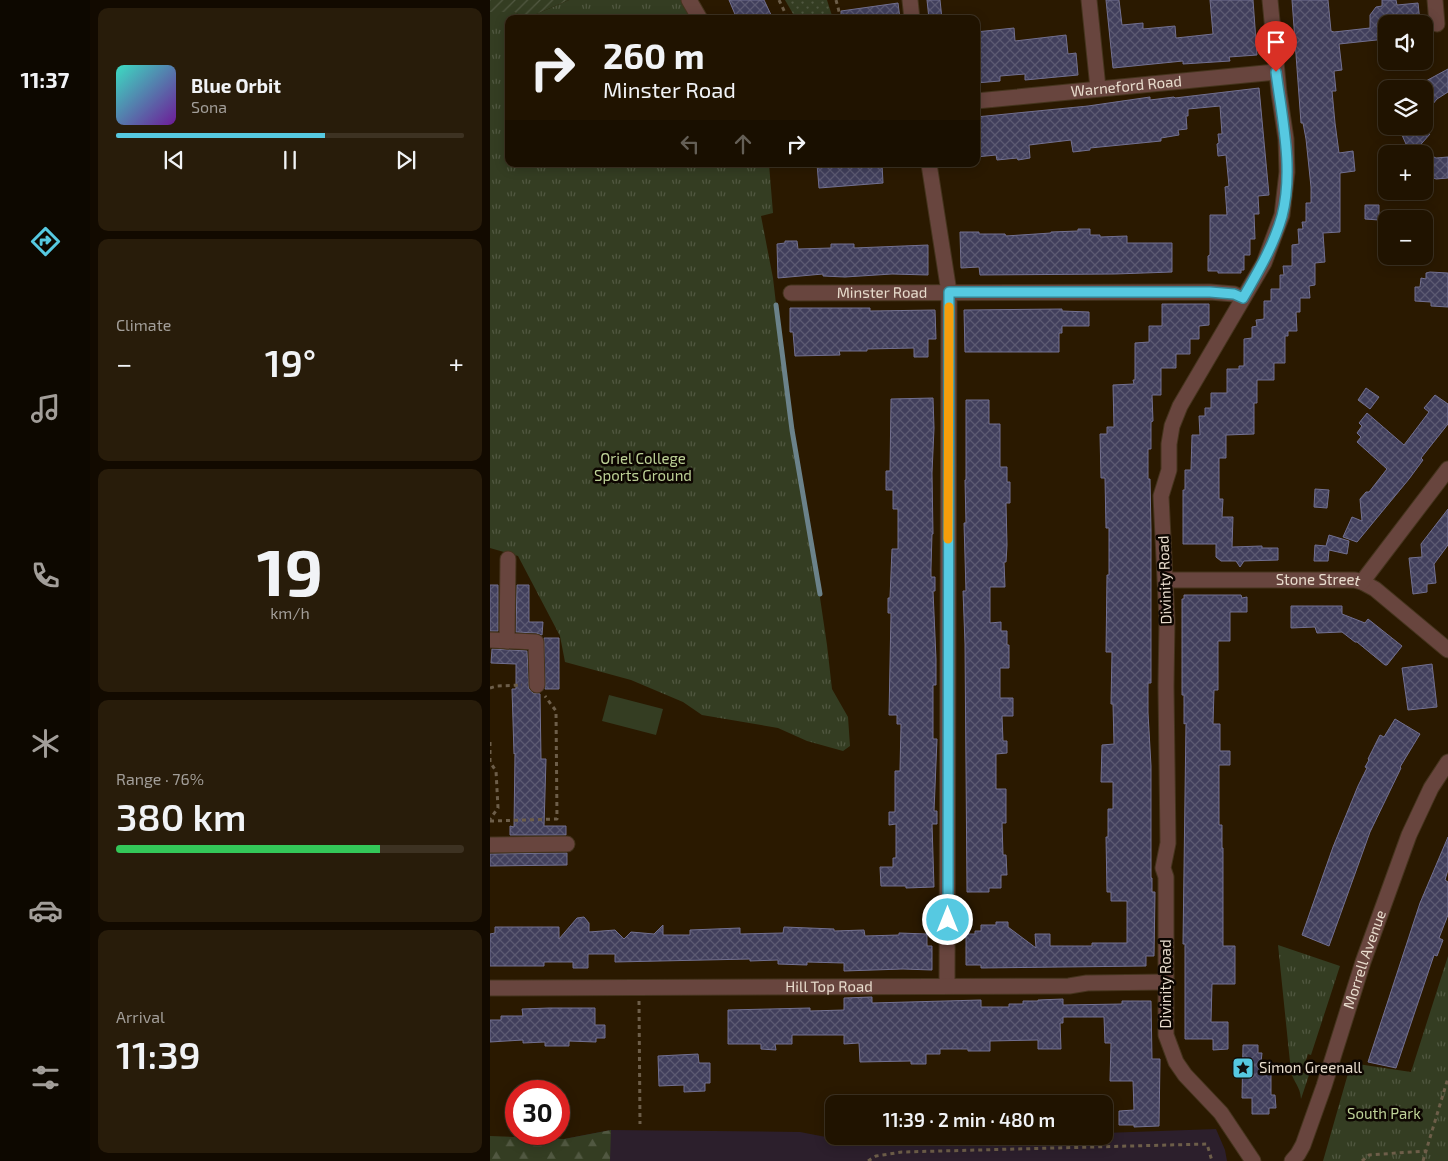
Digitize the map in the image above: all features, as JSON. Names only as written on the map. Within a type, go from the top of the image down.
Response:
[{"type":"street","points":[[689,0],[698,15]]},
{"type":"street","points":[[910,0],[912,15]]},
{"type":"street","points":[[1090,0],[1098,88]]},
{"type":"street","name":"Divinity Road","points":[[1253,1161],[1221,1113],[1185,1075],[1176,1062],[1166,1035],[1166,877],[1164,868],[1168,843],[1166,580],[1161,496],[1169,470],[1169,444],[1172,426],[1180,406],[1264,262],[1282,215],[1287,172],[1286,139],[1276,72],[1270,0]]},
{"type":"street","points":[[1435,0],[1437,24]]},
{"type":"street","name":"Warneford Road","points":[[980,100],[1276,72]]},
{"type":"street","points":[[929,167],[949,292],[947,986]]},
{"type":"street","name":"Minster Road","points":[[791,293],[1210,292],[1234,294],[1243,298]]},
{"type":"street","points":[[1362,582],[1448,469]]},
{"type":"street","points":[[506,641],[508,559]]},
{"type":"street","name":"Stone Street","points":[[1166,580],[1349,579],[1362,582],[1375,589],[1448,650]]},
{"type":"street","points":[[490,640],[536,642],[536,685]]},
{"type":"street","name":"Morrell Avenue","points":[[1292,1161],[1303,1145],[1324,1086],[1363,962],[1409,835],[1431,788],[1448,762]]},
{"type":"street","points":[[490,845],[566,844]]},
{"type":"street","name":"Hill Top Road","points":[[490,988],[1068,986],[1088,983],[1167,982]]},
{"type":"path","points":[[779,0],[786,15]]},
{"type":"path","points":[[836,0],[840,15]]},
{"type":"path","points":[[490,688],[497,686],[542,685],[544,695],[556,711],[557,819],[490,820]]},
{"type":"path","points":[[490,742],[490,762],[496,771],[498,808],[490,820]]},
{"type":"path","points":[[639,988],[640,1124]]},
{"type":"path","points":[[1423,1161],[1448,1078]]},
{"type":"path","points":[[868,1161],[876,1156],[902,1152],[1207,1144],[1212,1161]]},
{"type":"path","points":[[1362,1161],[1369,1154],[1425,1151]]},
{"type":"shaded area","points":[[1216,1129],[1225,1150],[1227,1161],[563,1161],[564,1145],[570,1145],[570,1138],[611,1130],[800,1132],[825,1137],[825,1145],[1113,1145],[1113,1133]]},
{"type":"green space","points":[[490,0],[569,0],[534,15],[520,15],[514,12],[490,12]]},
{"type":"green space","name":"Oriel College Sports Ground","points":[[569,0],[697,0],[706,15],[534,15]]},
{"type":"green space","points":[[785,0],[827,0],[832,15],[794,15]]},
{"type":"green space","name":"Oriel College Sports Ground","points":[[490,12],[514,12],[520,15],[505,15],[505,167],[769,167],[773,213],[761,216],[773,278],[787,398],[815,564],[832,689],[848,717],[850,746],[843,751],[807,741],[778,728],[702,715],[683,702],[631,680],[565,662],[560,636],[518,556],[490,548]]},
{"type":"green space","points":[[609,695],[663,709],[656,735],[602,721]]},
{"type":"green space","points":[[1278,945],[1340,966],[1311,1055],[1308,1054],[1302,1072],[1309,1075],[1301,1099],[1291,1072]]},
{"type":"green space","name":"South Park","points":[[1448,956],[1448,1161],[1323,1161],[1351,1063],[1411,1072]]},
{"type":"green space","points":[[611,1130],[610,1161],[490,1161],[490,1136],[505,1137],[505,1145],[570,1145],[570,1138]]},
{"type":"building","points":[[729,0],[764,0],[771,15],[735,15]]},
{"type":"building","points":[[927,0],[940,0],[942,15],[929,15]]},
{"type":"building","points":[[1106,0],[1119,0],[1122,25],[1143,23],[1143,29],[1175,26],[1176,38],[1213,34],[1210,0],[1253,0],[1257,55],[1229,57],[1230,61],[1183,64],[1183,61],[1113,68]]},
{"type":"building","points":[[1292,0],[1328,0],[1331,31],[1334,32],[1370,28],[1370,15],[1376,7],[1382,6],[1382,0],[1396,0],[1397,5],[1418,3],[1419,15],[1378,15],[1378,40],[1339,44],[1342,70],[1334,71],[1336,91],[1332,91],[1335,123],[1339,153],[1353,151],[1355,171],[1340,173],[1340,232],[1323,233],[1325,262],[1315,263],[1315,285],[1309,286],[1310,298],[1300,298],[1300,312],[1296,312],[1297,331],[1288,331],[1288,336],[1285,336],[1285,363],[1274,363],[1274,380],[1257,380],[1257,403],[1254,403],[1254,434],[1226,435],[1226,458],[1219,458],[1219,499],[1223,499],[1222,517],[1233,517],[1232,547],[1262,546],[1262,548],[1278,548],[1278,560],[1244,561],[1240,567],[1236,561],[1221,561],[1216,557],[1216,544],[1183,544],[1185,470],[1191,470],[1192,435],[1200,435],[1199,416],[1205,416],[1205,408],[1211,408],[1211,393],[1227,393],[1227,369],[1239,369],[1239,366],[1244,366],[1244,339],[1252,338],[1252,327],[1257,326],[1256,320],[1264,319],[1264,301],[1271,301],[1271,289],[1280,289],[1280,275],[1284,275],[1283,266],[1292,266],[1292,245],[1299,244],[1298,229],[1303,229],[1302,222],[1306,222],[1306,203],[1311,203],[1306,139],[1303,123],[1301,123]]},
{"type":"building","points":[[898,3],[900,15],[841,15],[841,11]]},
{"type":"building","points":[[1014,28],[1015,41],[1066,35],[1068,54],[1076,53],[1078,75],[1025,80],[1025,74],[1000,76],[1000,81],[980,83],[980,32]]},
{"type":"building","points":[[1448,69],[1448,92],[1433,104],[1433,80],[1428,80]]},
{"type":"building","points":[[1259,88],[1269,195],[1258,196],[1259,214],[1254,214],[1255,239],[1250,239],[1250,255],[1244,255],[1244,270],[1241,270],[1241,273],[1208,271],[1210,215],[1227,215],[1225,187],[1229,186],[1226,155],[1218,156],[1217,144],[1219,143],[1218,134],[1222,134],[1220,106],[1188,109],[1188,116],[1186,116],[1187,129],[1178,130],[1179,135],[1161,138],[1161,141],[1090,148],[1090,150],[1073,152],[1071,140],[1029,145],[1030,158],[997,160],[996,155],[980,157],[980,117],[1088,106],[1150,97],[1150,100]]},
{"type":"building","points":[[1402,135],[1429,135],[1420,145],[1406,144]]},
{"type":"building","points":[[1433,156],[1448,157],[1448,178],[1433,178]]},
{"type":"building","points":[[817,167],[882,167],[883,183],[819,188]]},
{"type":"building","points":[[1365,205],[1379,205],[1378,220],[1365,219]]},
{"type":"building","points":[[1078,229],[1090,229],[1090,235],[1100,235],[1100,237],[1127,236],[1127,243],[1172,243],[1172,272],[980,275],[979,267],[961,268],[960,232],[1005,234],[1006,236],[1078,231]]},
{"type":"building","points":[[785,241],[797,241],[798,249],[831,248],[831,244],[854,244],[854,248],[928,245],[928,275],[892,274],[845,277],[823,276],[823,274],[778,278],[777,244],[785,243]]},
{"type":"building","points":[[1426,273],[1448,273],[1448,307],[1431,306],[1431,302],[1415,301],[1415,287],[1420,287],[1421,278],[1426,279]]},
{"type":"building","points":[[1162,304],[1209,304],[1209,325],[1199,326],[1199,339],[1190,339],[1190,354],[1176,354],[1176,368],[1161,368],[1161,395],[1152,395],[1151,449],[1148,449],[1151,531],[1151,683],[1148,683],[1148,713],[1151,766],[1151,878],[1152,892],[1155,892],[1154,956],[1146,956],[1146,966],[981,968],[981,965],[966,965],[966,934],[975,934],[975,931],[981,931],[981,925],[996,925],[996,922],[1008,922],[1008,927],[1036,948],[1035,934],[1050,934],[1050,946],[1092,946],[1092,943],[1127,943],[1127,901],[1111,901],[1111,892],[1107,892],[1106,837],[1108,837],[1108,809],[1113,809],[1113,782],[1101,782],[1102,745],[1114,744],[1113,704],[1111,704],[1112,652],[1106,652],[1109,528],[1106,528],[1105,478],[1101,478],[1100,434],[1107,434],[1107,427],[1114,427],[1113,385],[1134,384],[1135,343],[1149,342],[1149,326],[1162,326]]},
{"type":"building","points":[[790,308],[870,308],[870,311],[935,310],[936,339],[928,339],[928,357],[914,357],[914,348],[867,349],[867,351],[839,351],[840,355],[795,356],[793,332],[790,332]]},
{"type":"building","points":[[1062,309],[1062,311],[1089,312],[1089,326],[1062,326],[1062,333],[1059,333],[1059,352],[965,352],[964,310]]},
{"type":"building","points":[[1366,388],[1379,397],[1370,409],[1358,400]]},
{"type":"building","points":[[1435,395],[1448,404],[1448,424],[1421,458],[1423,460],[1409,479],[1357,542],[1343,537],[1352,517],[1362,521],[1360,499],[1366,492],[1369,492],[1387,469],[1357,442],[1361,437],[1357,433],[1362,426],[1359,423],[1367,413],[1404,445],[1429,412],[1424,408]]},
{"type":"building","points":[[933,398],[933,534],[931,577],[935,577],[935,591],[933,591],[936,685],[933,685],[933,739],[937,739],[934,811],[937,811],[937,824],[932,824],[934,887],[906,888],[906,886],[881,886],[880,867],[893,867],[893,858],[896,858],[896,824],[889,825],[889,812],[895,812],[895,771],[900,771],[901,724],[897,724],[897,715],[889,715],[891,613],[888,613],[888,598],[890,598],[892,549],[898,549],[898,509],[893,509],[893,490],[886,490],[886,471],[890,471],[891,399]]},
{"type":"building","points":[[966,400],[989,400],[989,424],[1000,424],[1000,467],[1007,467],[1007,482],[1010,482],[1010,503],[1006,503],[1005,587],[990,587],[990,623],[1001,622],[1001,631],[1007,631],[1007,645],[1009,645],[1009,668],[1000,668],[1000,698],[1013,698],[1013,716],[1002,716],[1003,741],[1007,741],[1007,753],[996,754],[996,789],[1006,789],[1006,823],[1002,823],[1003,855],[1006,855],[1007,875],[1001,875],[1001,888],[989,888],[989,892],[967,892],[963,591],[966,591],[964,523],[966,523]]},
{"type":"building","points":[[1315,489],[1329,490],[1327,508],[1314,507]]},
{"type":"building","points":[[1448,509],[1448,545],[1434,564],[1436,583],[1427,584],[1427,592],[1413,594],[1409,558],[1422,557],[1421,544]]},
{"type":"building","points":[[1329,535],[1349,541],[1347,554],[1329,550],[1328,561],[1314,561],[1315,545],[1326,546]]},
{"type":"building","points":[[490,585],[498,585],[498,631],[490,631]]},
{"type":"building","points":[[517,585],[529,585],[529,622],[543,622],[542,635],[516,632]]},
{"type":"building","points":[[1184,595],[1241,595],[1242,598],[1247,597],[1247,612],[1230,612],[1230,641],[1218,641],[1218,690],[1214,690],[1213,724],[1220,724],[1220,751],[1230,751],[1230,765],[1219,765],[1219,825],[1222,825],[1223,848],[1223,946],[1235,946],[1235,984],[1212,984],[1211,1022],[1228,1022],[1228,1049],[1213,1050],[1213,1039],[1185,1039],[1185,944],[1183,944],[1186,723],[1184,724],[1184,695],[1182,695],[1182,599],[1184,599]]},
{"type":"building","points":[[1291,606],[1342,606],[1342,614],[1365,623],[1368,619],[1402,646],[1385,665],[1342,632],[1317,633],[1315,627],[1291,628]]},
{"type":"building","points":[[544,638],[559,638],[559,689],[545,689]]},
{"type":"building","points":[[492,649],[527,651],[529,689],[533,693],[540,694],[541,759],[546,759],[544,826],[566,826],[566,835],[510,835],[510,826],[514,827],[515,753],[512,689],[516,689],[516,664],[491,663]]},
{"type":"building","points":[[1432,664],[1437,707],[1408,710],[1402,668]]},
{"type":"building","points":[[1395,719],[1420,734],[1400,767],[1370,832],[1329,946],[1302,935],[1333,847],[1367,768],[1365,767],[1368,759],[1380,735],[1384,737]]},
{"type":"building","points":[[1448,837],[1448,870],[1445,880],[1448,882],[1448,915],[1439,938],[1443,940],[1437,956],[1434,955],[1396,1068],[1368,1062],[1420,903]]},
{"type":"building","points":[[567,853],[567,865],[490,866],[490,854]]},
{"type":"building","points":[[584,917],[589,923],[589,932],[615,930],[624,939],[631,932],[654,934],[663,925],[663,935],[690,935],[690,930],[740,928],[740,934],[783,933],[784,927],[834,929],[834,931],[864,930],[865,936],[899,935],[899,933],[927,934],[927,946],[932,946],[932,970],[844,971],[844,963],[807,962],[807,965],[778,964],[778,960],[750,961],[750,959],[615,962],[615,954],[588,954],[588,968],[573,968],[573,962],[544,962],[544,966],[490,966],[490,934],[495,933],[495,927],[559,927],[559,939],[577,918]]},
{"type":"building","points":[[872,997],[872,1003],[981,1000],[981,1007],[1009,1007],[1009,1004],[1023,1004],[1023,1001],[1063,999],[1063,1005],[1122,1004],[1122,1001],[1151,1001],[1152,1059],[1160,1059],[1159,1126],[1134,1127],[1134,1125],[1119,1125],[1119,1111],[1134,1110],[1133,1081],[1110,1081],[1111,1043],[1105,1043],[1104,1017],[1063,1017],[1063,1023],[1060,1023],[1061,1049],[1038,1049],[1038,1040],[990,1041],[990,1051],[940,1049],[940,1054],[926,1054],[926,1064],[911,1064],[911,1061],[860,1062],[859,1043],[844,1044],[844,1035],[792,1035],[792,1044],[775,1044],[776,1050],[761,1049],[761,1044],[728,1044],[728,1010],[810,1008],[810,1011],[844,1010],[844,998]]},
{"type":"building","points":[[595,1008],[595,1025],[605,1025],[605,1038],[596,1038],[596,1042],[569,1041],[569,1046],[545,1046],[545,1042],[523,1043],[523,1040],[490,1042],[490,1020],[501,1020],[501,1016],[523,1016],[522,1009]]},
{"type":"building","points":[[1243,1045],[1258,1045],[1258,1053],[1262,1053],[1261,1062],[1271,1062],[1271,1095],[1275,1095],[1276,1108],[1269,1108],[1269,1114],[1252,1114],[1252,1098],[1242,1098]]},
{"type":"building","points":[[698,1054],[699,1063],[710,1063],[710,1083],[705,1083],[705,1091],[684,1092],[684,1085],[659,1086],[658,1056]]},
{"type":"waterway","points":[[776,305],[792,430],[820,594]]},
{"type":"slow traffic","points":[[948,539],[949,307]]},
{"type":"place","name":"Simon Greenall","points":[[1243,1068]]},
{"type":"route","points":[[948,920],[949,292],[1210,292],[1234,294],[1243,298],[1264,262],[1282,215],[1287,172],[1286,139],[1276,72]]}]
